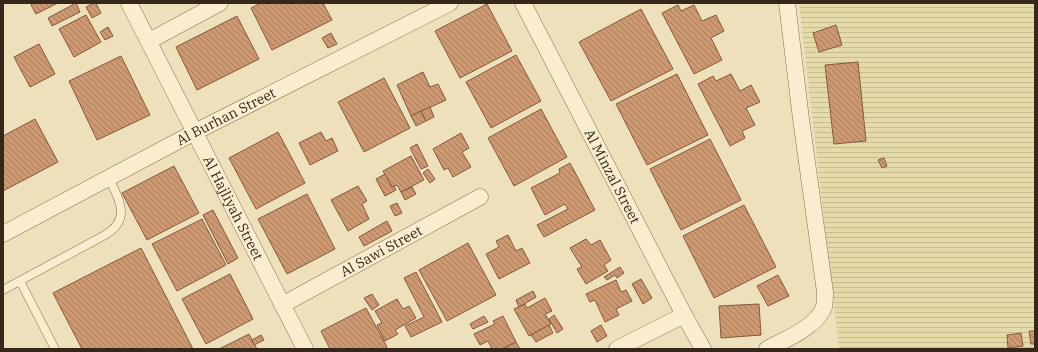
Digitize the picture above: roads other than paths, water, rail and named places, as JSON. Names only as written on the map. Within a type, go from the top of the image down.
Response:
[{"type":"street","name":"Al Hajliyah Street","points":[[129,3],[305,349]]},
{"type":"street","points":[[149,41],[220,3]]},
{"type":"street","name":"Al Burhan Street","points":[[3,234],[195,132],[450,3]]},
{"type":"street","name":"Al Minzal Street","points":[[524,3],[684,315],[703,349]]},
{"type":"street","points":[[767,349],[810,325],[821,314],[825,301],[787,3]]},
{"type":"street","name":"Al Sawi Street","points":[[282,305],[480,197]]},
{"type":"street","points":[[617,349],[684,315]]},
{"type":"lane","points":[[3,290],[105,235],[116,227],[120,221],[120,200],[109,179]]},
{"type":"lane","points":[[20,281],[55,349]]}]
